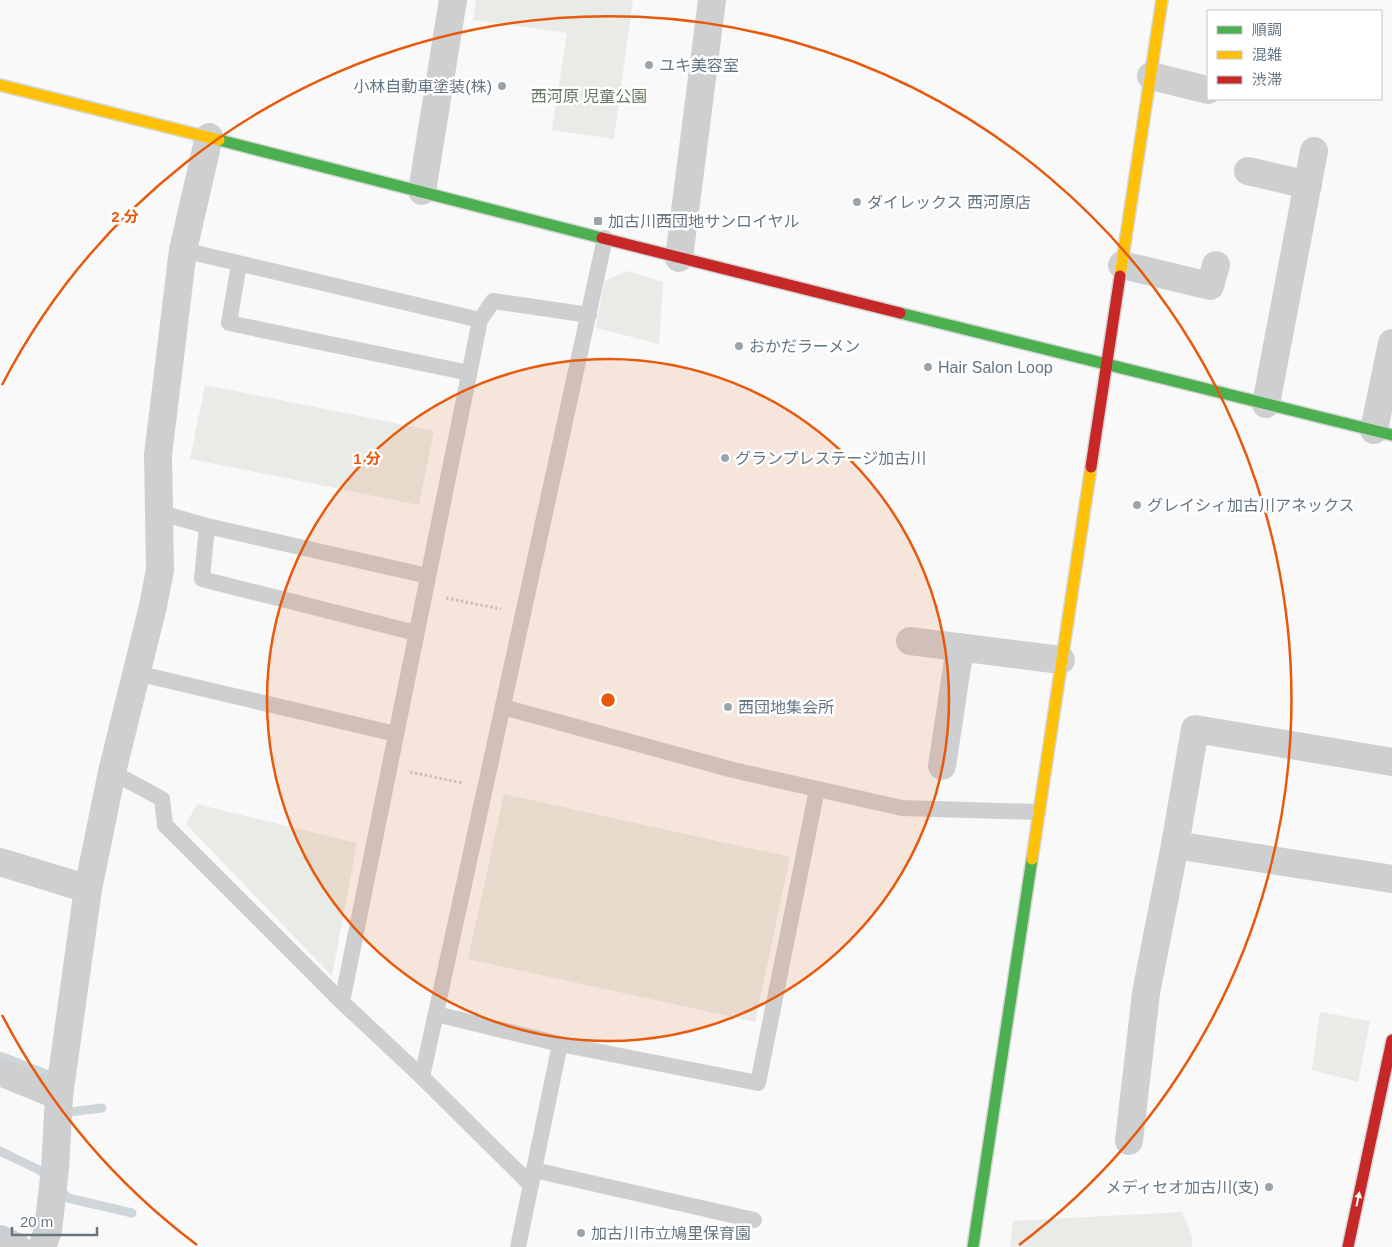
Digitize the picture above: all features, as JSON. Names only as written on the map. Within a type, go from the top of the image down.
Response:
[{"type":"street","points":[[422,191],[453,0]]},
{"type":"street","points":[[679,258],[712,0]]},
{"type":"street","points":[[973,1247],[1162,0]]},
{"type":"street","points":[[1150,76],[1207,90]]},
{"type":"street","points":[[0,85],[679,258],[1383,433],[1392,343]]},
{"type":"street","points":[[42,1247],[48,1231],[58,1096],[88,889],[112,772],[153,606],[160,570],[158,455],[183,250],[209,137]]},
{"type":"street","points":[[1266,404],[1314,150]]},
{"type":"street","points":[[1248,172],[1308,185]]},
{"type":"street","points":[[1122,265],[1210,286],[1216,265]]},
{"type":"street","points":[[910,641],[1061,660]]},
{"type":"street","points":[[942,766],[960,647]]},
{"type":"street","points":[[1129,1141],[1146,993],[1175,845],[1195,729],[1392,762]]},
{"type":"street","points":[[1175,845],[1392,879]]},
{"type":"street","points":[[0,862],[88,889]]},
{"type":"street","points":[[1348,1247],[1392,1040]]},
{"type":"street","points":[[0,1072],[58,1096]]},
{"type":"street","points":[[0,1239],[17,1247]]},
{"type":"lane","points":[[422,1077],[605,238]]},
{"type":"lane","points":[[183,250],[480,320]]},
{"type":"lane","points":[[239,264],[229,323],[469,372]]},
{"type":"lane","points":[[342,1002],[480,320],[493,301],[588,315]]},
{"type":"lane","points":[[158,512],[207,526],[428,576]]},
{"type":"lane","points":[[207,526],[202,579],[416,633]]},
{"type":"lane","points":[[136,672],[396,734]]},
{"type":"lane","points":[[503,707],[733,770],[902,808],[1038,812]]},
{"type":"lane","points":[[112,772],[162,799],[165,825],[342,1002],[532,1177],[754,1220]]},
{"type":"lane","points":[[436,1014],[560,1044],[758,1083],[817,789]]},
{"type":"lane","points":[[518,1247],[560,1044]]},
{"type":"path","points":[[424,594],[524,613]]},
{"type":"path","points":[[389,768],[486,787]]},
{"type":"green space","name":"西河原 児童公園","points":[[476,0],[633,0],[614,139],[552,130],[567,33],[473,20]]},
{"type":"green space","points":[[627,271],[663,282],[659,344],[596,328],[604,281]]},
{"type":"green space","points":[[205,385],[434,431],[419,505],[190,459]]},
{"type":"green space","points":[[504,794],[790,857],[755,1022],[468,959]]},
{"type":"green space","points":[[197,804],[357,843],[332,976],[186,824]]},
{"type":"green space","points":[[1320,1012],[1370,1021],[1358,1082],[1312,1070]]},
{"type":"green space","points":[[1182,1212],[1192,1236],[1192,1247],[1010,1247],[1013,1221]]},
{"type":"waterway","points":[[0,1056],[51,1076]]},
{"type":"waterway","points":[[70,1112],[102,1108]]},
{"type":"waterway","points":[[0,1151],[41,1171],[49,1179]]},
{"type":"waterway","points":[[58,1188],[68,1198],[132,1213]]},
{"type":"traffic: fast","points":[[219,140],[602,238]]},
{"type":"traffic: fast","points":[[900,313],[1392,435]]},
{"type":"traffic: fast","points":[[973,1247],[1032,859]]},
{"type":"traffic: slow","points":[[1120,276],[1162,0]]},
{"type":"traffic: slow","points":[[0,85],[219,140]]},
{"type":"traffic: slow","points":[[1032,859],[1091,467]]},
{"type":"traffic: jam","points":[[602,238],[900,313]]},
{"type":"traffic: jam","points":[[1091,467],[1120,276]]},
{"type":"traffic: jam","points":[[1348,1247],[1392,1040]]},
{"type":"place","name":"ユキ美容室","points":[[649,65]]},
{"type":"place","name":"小林自動車塗装(株)","points":[[502,86]]},
{"type":"place","name":"ダイレックス 西河原店","points":[[857,202]]},
{"type":"place","name":"加古川西団地サンロイヤル","points":[[598,221]]},
{"type":"place","name":"おかだラーメン","points":[[739,346]]},
{"type":"place","name":"Hair Salon Loop","points":[[928,367]]},
{"type":"place","name":"グランプレステージ加古川","points":[[725,458]]},
{"type":"place","name":"グレイシィ加古川アネックス","points":[[1137,505]]},
{"type":"place","name":"西団地集会所","points":[[728,707]]},
{"type":"place","name":"メディセオ加古川(支)","points":[[1269,1187]]},
{"type":"place","name":"加古川市立鳩里保育園","points":[[581,1233]]}]
